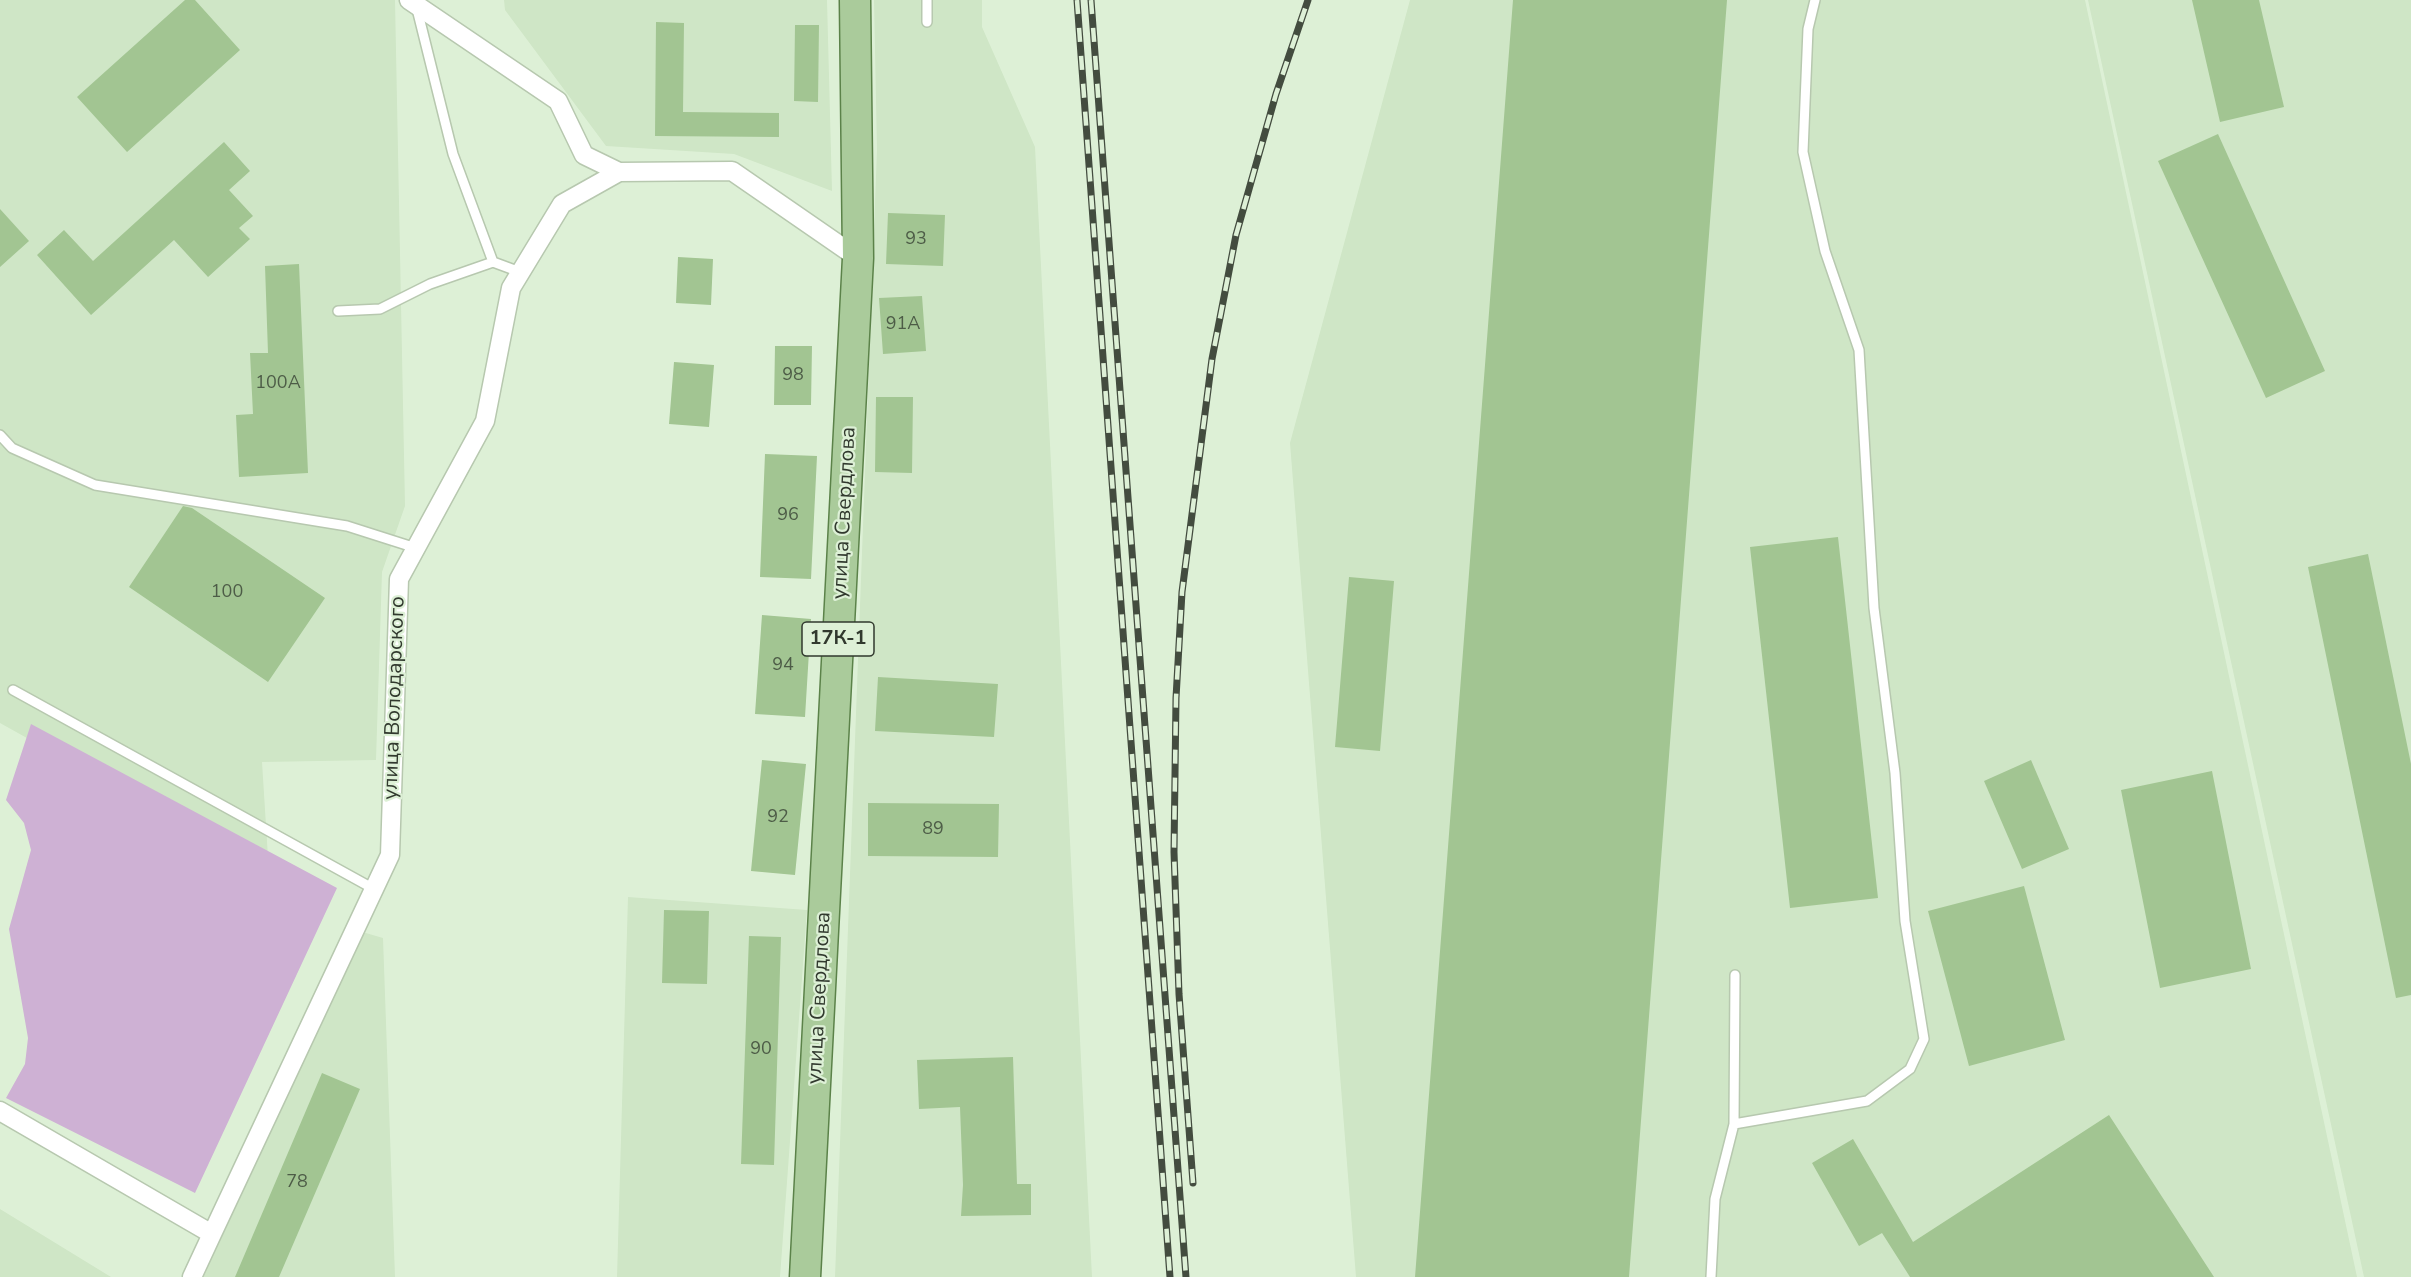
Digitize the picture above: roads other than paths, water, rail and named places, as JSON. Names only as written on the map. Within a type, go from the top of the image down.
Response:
[{"type":"main road","name":"улица Свердлова","points":[[805,1277],[858,258],[855,0]]},
{"type":"street","points":[[413,3],[558,101],[584,155],[619,172]]},
{"type":"street","name":"улица Володарского","points":[[192,1277],[390,855],[399,579],[485,421],[511,288],[562,204],[619,172],[732,171],[858,258]]},
{"type":"street","points":[[0,1111],[212,1234]]},
{"type":"lane","points":[[927,0],[927,22]]},
{"type":"lane","points":[[1734,1124],[1867,1101],[1910,1069],[1924,1039],[1905,921],[1895,774],[1874,608],[1859,350],[1825,251],[1803,152],[1808,29],[1815,0]]},
{"type":"lane","points":[[413,3],[453,154],[493,262]]},
{"type":"lane","points":[[338,311],[380,309],[430,284],[493,262],[520,272]]},
{"type":"lane","points":[[0,435],[12,448],[95,485],[347,526],[416,548]]},
{"type":"lane","points":[[13,690],[374,889]]},
{"type":"lane","points":[[1711,1277],[1714,1199],[1734,1124],[1735,975]]},
{"type":"railway","points":[[1077,0],[1170,1277]]},
{"type":"railway","points":[[1091,0],[1186,1277]]},
{"type":"railway","points":[[1193,1183],[1179,994],[1174,852],[1176,698],[1182,592],[1212,359],[1236,235],[1276,94],[1308,0]]}]
